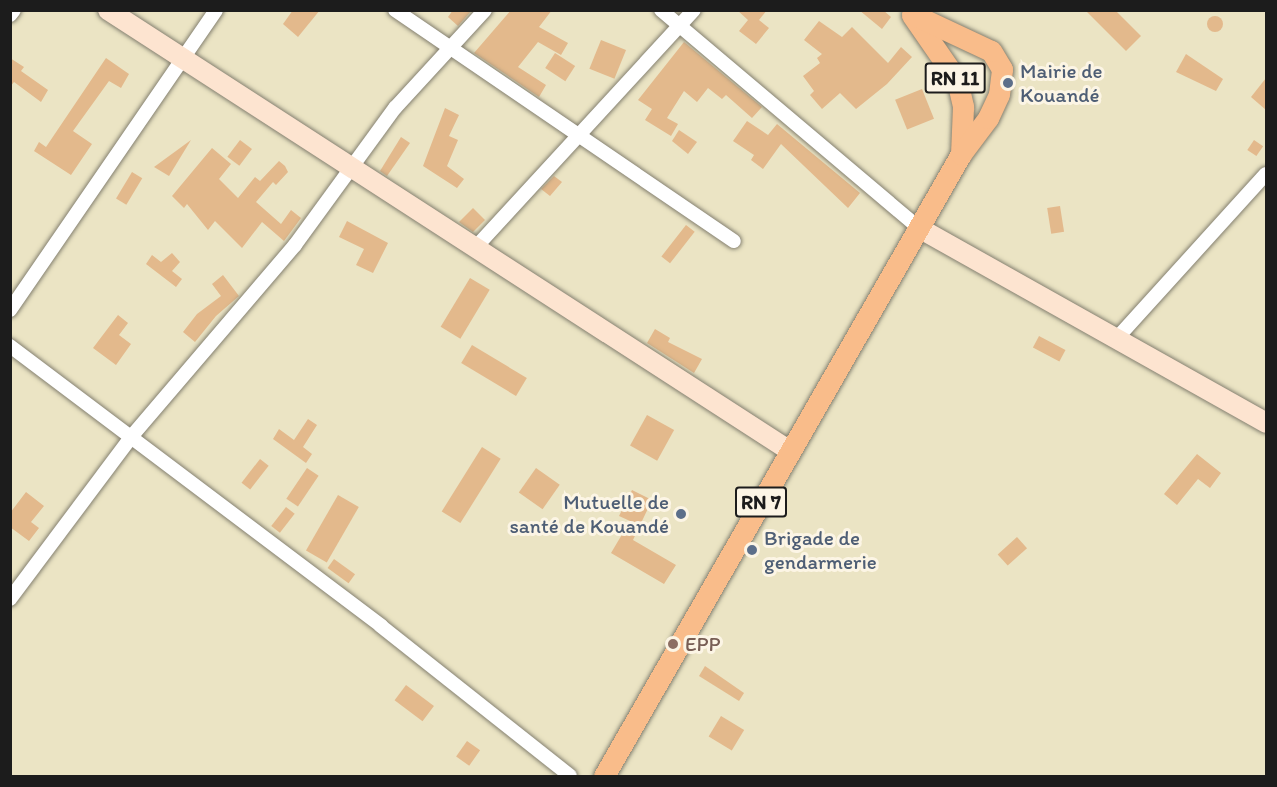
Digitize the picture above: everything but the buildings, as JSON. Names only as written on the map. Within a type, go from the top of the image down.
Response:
[{"type":"main road","name":"RN 11","points":[[910,12],[957,80],[963,107],[961,154]]},
{"type":"main road","name":"RN 11","points":[[910,12],[991,51],[1002,69],[999,94],[988,118],[961,154],[919,228]]},
{"type":"main road","name":"RN 7","points":[[604,777],[919,228]]},
{"type":"street","points":[[10,15],[14,10]]},
{"type":"street","points":[[108,10],[790,451]]},
{"type":"street","points":[[10,310],[184,60],[216,10]]},
{"type":"street","points":[[395,10],[734,241]]},
{"type":"street","points":[[10,599],[131,437],[296,245],[395,108],[485,10]]},
{"type":"street","points":[[661,10],[919,228],[1118,337],[1266,423]]},
{"type":"street","points":[[475,248],[694,10]]},
{"type":"street","points":[[1118,337],[1266,174]]},
{"type":"street","points":[[10,346],[381,626],[570,777]]},
{"type":"place","name":"Mairie de Kouandé","points":[[1008,83]]},
{"type":"place","name":"Mutuelle de santé de Kouandé","points":[[681,514]]},
{"type":"place","name":"Brigade de gendarmerie","points":[[752,550]]},
{"type":"place","name":"EPP","points":[[673,644]]}]
